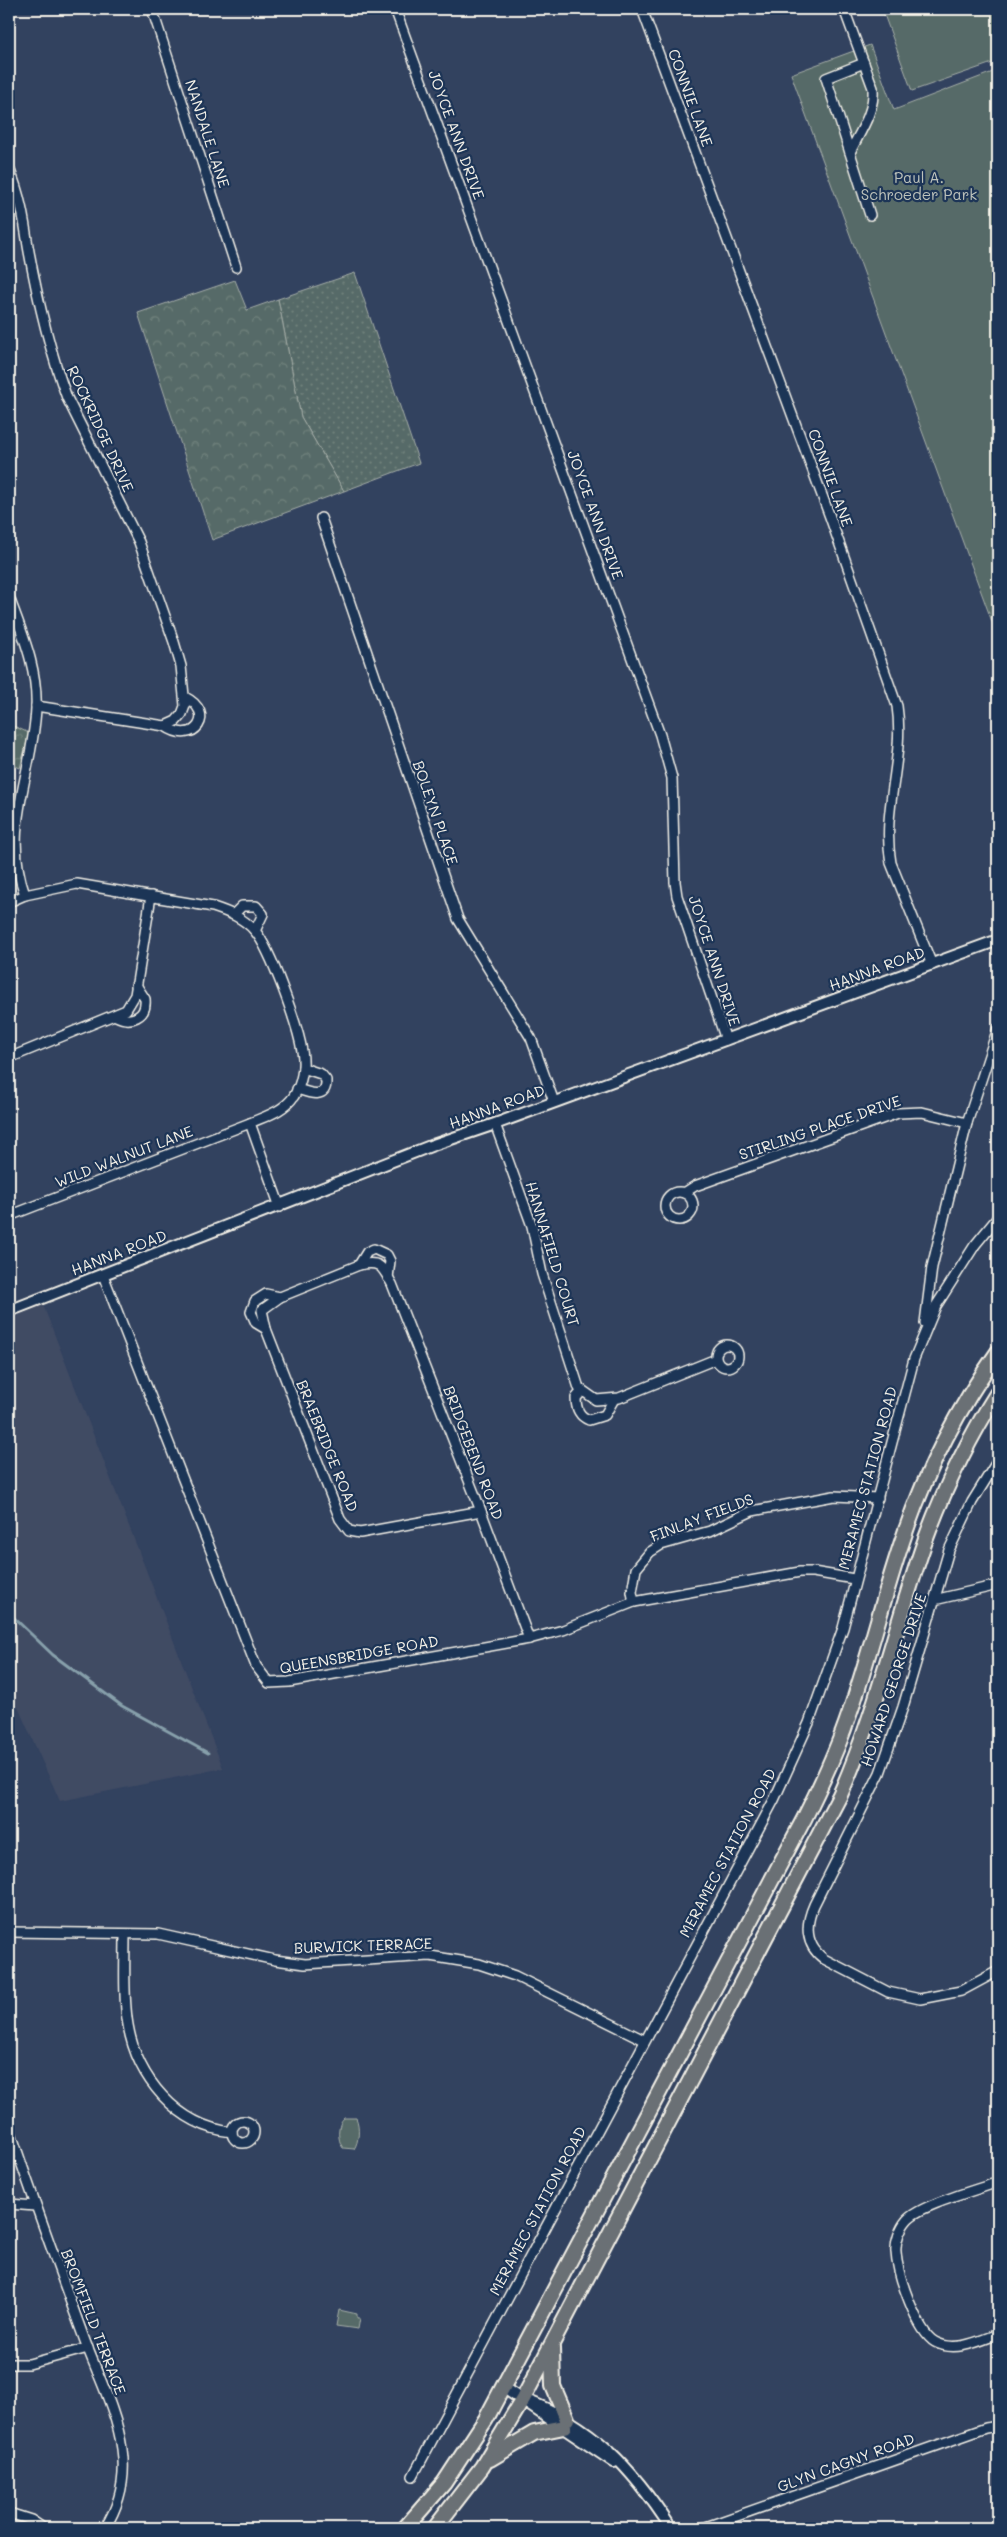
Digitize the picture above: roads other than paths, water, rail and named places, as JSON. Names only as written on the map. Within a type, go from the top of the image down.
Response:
[{"type":"highway","points":[[405,2528],[444,2483],[467,2452],[504,2388],[820,1786],[849,1715],[893,1568],[919,1496],[951,1428],[998,1352]]},
{"type":"highway","points":[[435,2528],[466,2490],[487,2460],[523,2399],[840,1795],[869,1725],[926,1540],[955,1470],[998,1392]]},
{"type":"highway","points":[[487,2460],[534,2432],[566,2423],[554,2386],[552,2342]]},
{"type":"street","name":"NANDALE LANE","points":[[152,9],[236,267]]},
{"type":"street","name":"JOYCE ANN DRIVE","points":[[395,9],[660,734],[672,778],[677,896],[726,1040]]},
{"type":"street","name":"CONNIE LANE","points":[[642,9],[827,507],[897,706],[900,736],[887,831],[888,848],[891,863],[932,965]]},
{"type":"street","points":[[844,9],[873,88],[873,106],[850,152]]},
{"type":"street","points":[[864,63],[826,78],[870,216]]},
{"type":"street","name":"ROCKRIDGE DRIVE","points":[[9,168],[24,214],[48,339],[58,374],[139,542],[181,666],[184,697],[182,714],[176,721],[166,726]]},
{"type":"street","name":"BOLEYN PLACE","points":[[321,518],[458,919],[531,1038],[554,1102]]},
{"type":"street","points":[[9,598],[30,654],[36,706],[34,732],[16,816],[18,876],[25,895]]},
{"type":"street","points":[[36,706],[166,726],[180,733],[188,734],[196,729],[201,719],[200,710],[195,702],[184,697]]},
{"type":"street","points":[[9,902],[25,895],[77,884],[212,907],[234,914],[255,931],[273,962],[300,1042],[303,1068],[297,1089],[315,1095],[322,1092],[325,1088],[326,1080],[321,1074],[303,1068]]},
{"type":"street","points":[[9,1058],[116,1016],[126,1010],[131,1004],[136,985],[151,896]]},
{"type":"street","points":[[234,914],[242,906],[256,906],[263,914],[255,931]]},
{"type":"street","name":"HANNA ROAD","points":[[9,1311],[280,1207],[433,1145],[998,940]]},
{"type":"street","points":[[116,1016],[125,1020],[137,1018],[141,1014],[145,999],[136,985]]},
{"type":"street","points":[[923,1335],[932,1267],[967,1123],[998,1028]]},
{"type":"street","name":"WILD WALNUT LANE","points":[[9,1216],[250,1123],[286,1106],[297,1089]]},
{"type":"street","name":"STIRLING PLACE DRIVE","points":[[684,1193],[695,1186],[898,1113],[922,1112],[967,1123]]},
{"type":"street","points":[[250,1123],[280,1207]]},
{"type":"street","name":"HANNAFIELD COURT","points":[[495,1124],[532,1226],[542,1274],[582,1391],[596,1400],[614,1399],[716,1359]]},
{"type":"street","name":"MERAMEC STATION ROAD","points":[[413,2476],[778,1791],[828,1673],[844,1628],[854,1579],[878,1498],[914,1359],[923,1335],[936,1306],[975,1245],[998,1217]]},
{"type":"street","name":"BRIDGEBEND ROAD","points":[[360,1265],[366,1252],[374,1249],[382,1251],[390,1261],[388,1278]]},
{"type":"street","name":"BRIDGEBEND ROAD","points":[[262,1310],[280,1297],[360,1265],[372,1262],[380,1265],[388,1278],[481,1511],[529,1639]]},
{"type":"street","name":"QUEENSBRIDGE ROAD","points":[[103,1275],[256,1666],[262,1677],[269,1682],[289,1682],[529,1639],[563,1630],[634,1602],[800,1572],[813,1572],[854,1579]]},
{"type":"street","name":"BRAEBRIDGE ROAD","points":[[266,1329],[256,1323],[251,1312],[255,1301],[266,1294],[280,1297]]},
{"type":"street","name":"BRAEBRIDGE ROAD","points":[[262,1310],[266,1329],[340,1519],[348,1531],[360,1533],[481,1511]]},
{"type":"street","name":"HANNAFIELD COURT","points":[[582,1391],[576,1398],[576,1409],[582,1417],[590,1420],[605,1415],[614,1399]]},
{"type":"street","name":"HOWARD GEORGE DRIVE","points":[[998,1460],[972,1502],[949,1550],[903,1707],[880,1773],[810,1915],[808,1937],[814,1950],[824,1959],[903,1997],[920,1999],[939,1997],[961,1991],[998,1971]]},
{"type":"street","name":"FINLAY FIELDS","points":[[634,1602],[632,1592],[636,1569],[650,1552],[662,1545],[710,1531],[752,1512],[834,1496],[878,1498]]},
{"type":"street","points":[[934,1600],[998,1585]]},
{"type":"street","name":"BURWICK TERRACE","points":[[9,1932],[158,1934],[275,1960],[305,1964],[430,1956],[479,1964],[515,1976],[644,2040]]},
{"type":"street","points":[[125,1934],[125,2004],[128,2026],[132,2042],[145,2073],[173,2108],[186,2117],[210,2129],[232,2132]]},
{"type":"street","name":"BROMFIELD TERRACE","points":[[9,2127],[35,2206],[118,2427],[123,2450],[124,2473],[120,2496],[113,2516],[105,2528]]},
{"type":"street","points":[[998,2182],[919,2211],[906,2221],[898,2236],[895,2251],[898,2266],[925,2334],[936,2343],[952,2346],[967,2345],[998,2334]]},
{"type":"street","points":[[9,2204],[35,2206]]},
{"type":"street","points":[[9,2364],[29,2364],[88,2348]]},
{"type":"street","points":[[504,2388],[523,2399],[548,2408],[566,2423],[606,2446],[647,2492],[672,2528]]},
{"type":"street","name":"GLYN CAGNY ROAD","points":[[703,2528],[986,2428],[998,2426]]},
{"type":"street","points":[[9,2512],[31,2520],[43,2528]]},
{"type":"waterway","points":[[9,1613],[53,1655],[122,1706],[208,1753]]},
{"type":"park label","name":"Paul A. Schroeder Park","points":[[919,186]]}]
